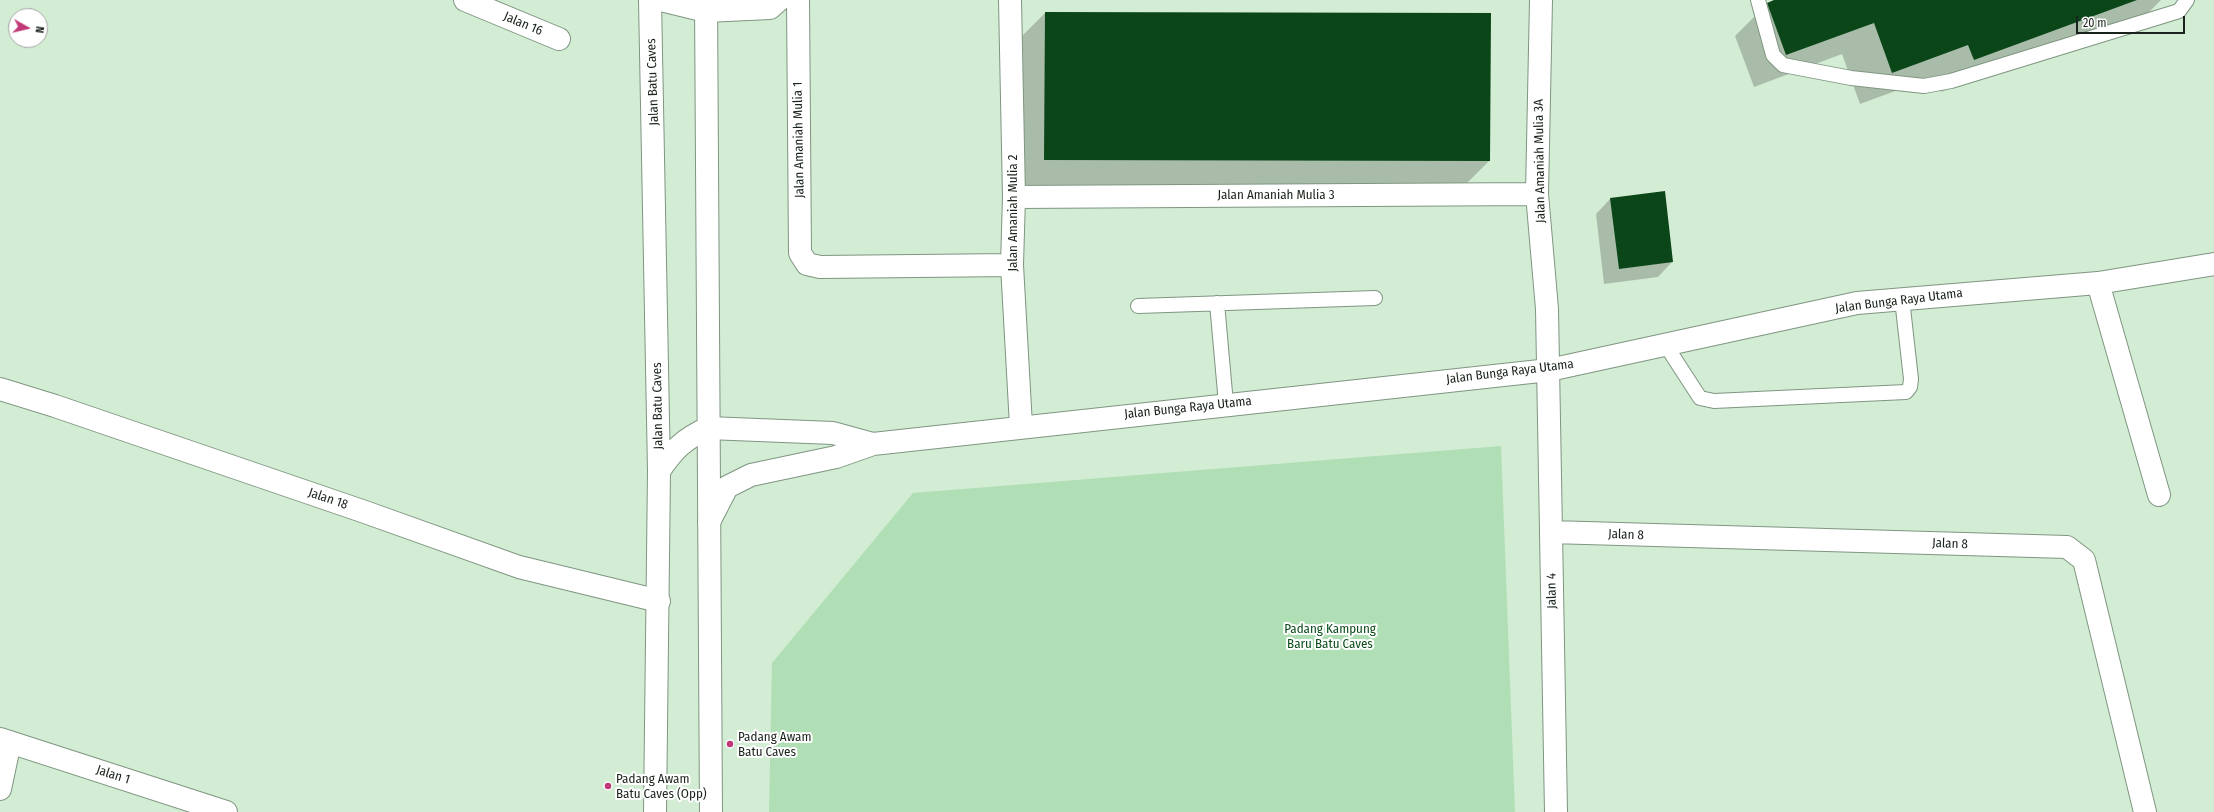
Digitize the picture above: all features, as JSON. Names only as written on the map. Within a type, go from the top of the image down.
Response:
[{"type":"street","name":"Jalan 16","points":[[465,0],[559,39]]},
{"type":"street","name":"Jalan Batu Caves","points":[[650,0],[659,471],[656,812]]},
{"type":"street","points":[[661,0],[706,6],[770,8],[779,0]]},
{"type":"street","name":"Jalan Amaniah Mulia 1","points":[[798,0],[800,253],[807,264],[820,267],[1012,265]]},
{"type":"street","name":"Jalan Amaniah Mulia 2","points":[[1010,0],[1014,197],[1012,265],[1021,426]]},
{"type":"street","name":"Jalan Amaniah Mulia 3A","points":[[1540,0],[1537,194],[1547,309],[1549,370]]},
{"type":"street","points":[[706,6],[710,812]]},
{"type":"street","name":"Jalan Amaniah Mulia 3","points":[[1014,197],[1537,194]]},
{"type":"street","name":"Jalan Bunga Raya Utama","points":[[709,522],[727,487],[751,475],[836,457],[873,444],[1021,426],[1549,370],[1857,303],[2098,283],[2214,264]]},
{"type":"street","points":[[2098,283],[2159,495]]},
{"type":"street","name":"Jalan 4","points":[[1549,370],[1556,812]]},
{"type":"street","name":"Jalan 18","points":[[0,389],[62,408],[290,486],[519,567],[659,601]]},
{"type":"street","points":[[659,471],[673,450],[688,437],[708,428]]},
{"type":"street","name":"Jalan Bunga Raya Utama","points":[[708,428],[833,433],[873,444]]},
{"type":"street","name":"Jalan 8","points":[[1552,532],[2067,547],[2084,560],[2145,812]]},
{"type":"street","points":[[0,789],[5,740]]},
{"type":"street","name":"Jalan 1","points":[[5,740],[226,812]]},
{"type":"lane","points":[[1758,0],[1773,55],[1783,64],[1851,78],[1924,86],[1951,81],[2179,10],[2187,0]]},
{"type":"lane","points":[[1138,306],[1376,298]]},
{"type":"lane","points":[[1665,344],[1700,398],[1714,401],[1906,392],[1910,387],[1911,379],[1902,299]]},
{"type":"lane","points":[[1218,303],[1226,404]]},
{"type":"green space","name":"Padang Kampung Baru Batu Caves","points":[[1501,446],[1515,812],[769,812],[772,663],[913,493]]},
{"type":"building","points":[[1774,0],[2137,0],[1974,60],[1968,45],[1892,73],[1874,23],[1786,55],[1767,3]]},
{"type":"building","points":[[1045,12],[1491,13],[1490,161],[1044,160]]},
{"type":"building","points":[[1665,191],[1673,262],[1619,269],[1610,198]]},
{"type":"place","name":"Padang Awam Batu Caves","points":[[730,744]]},
{"type":"place","name":"Padang Awam Batu Caves (Opp)","points":[[608,786]]}]
